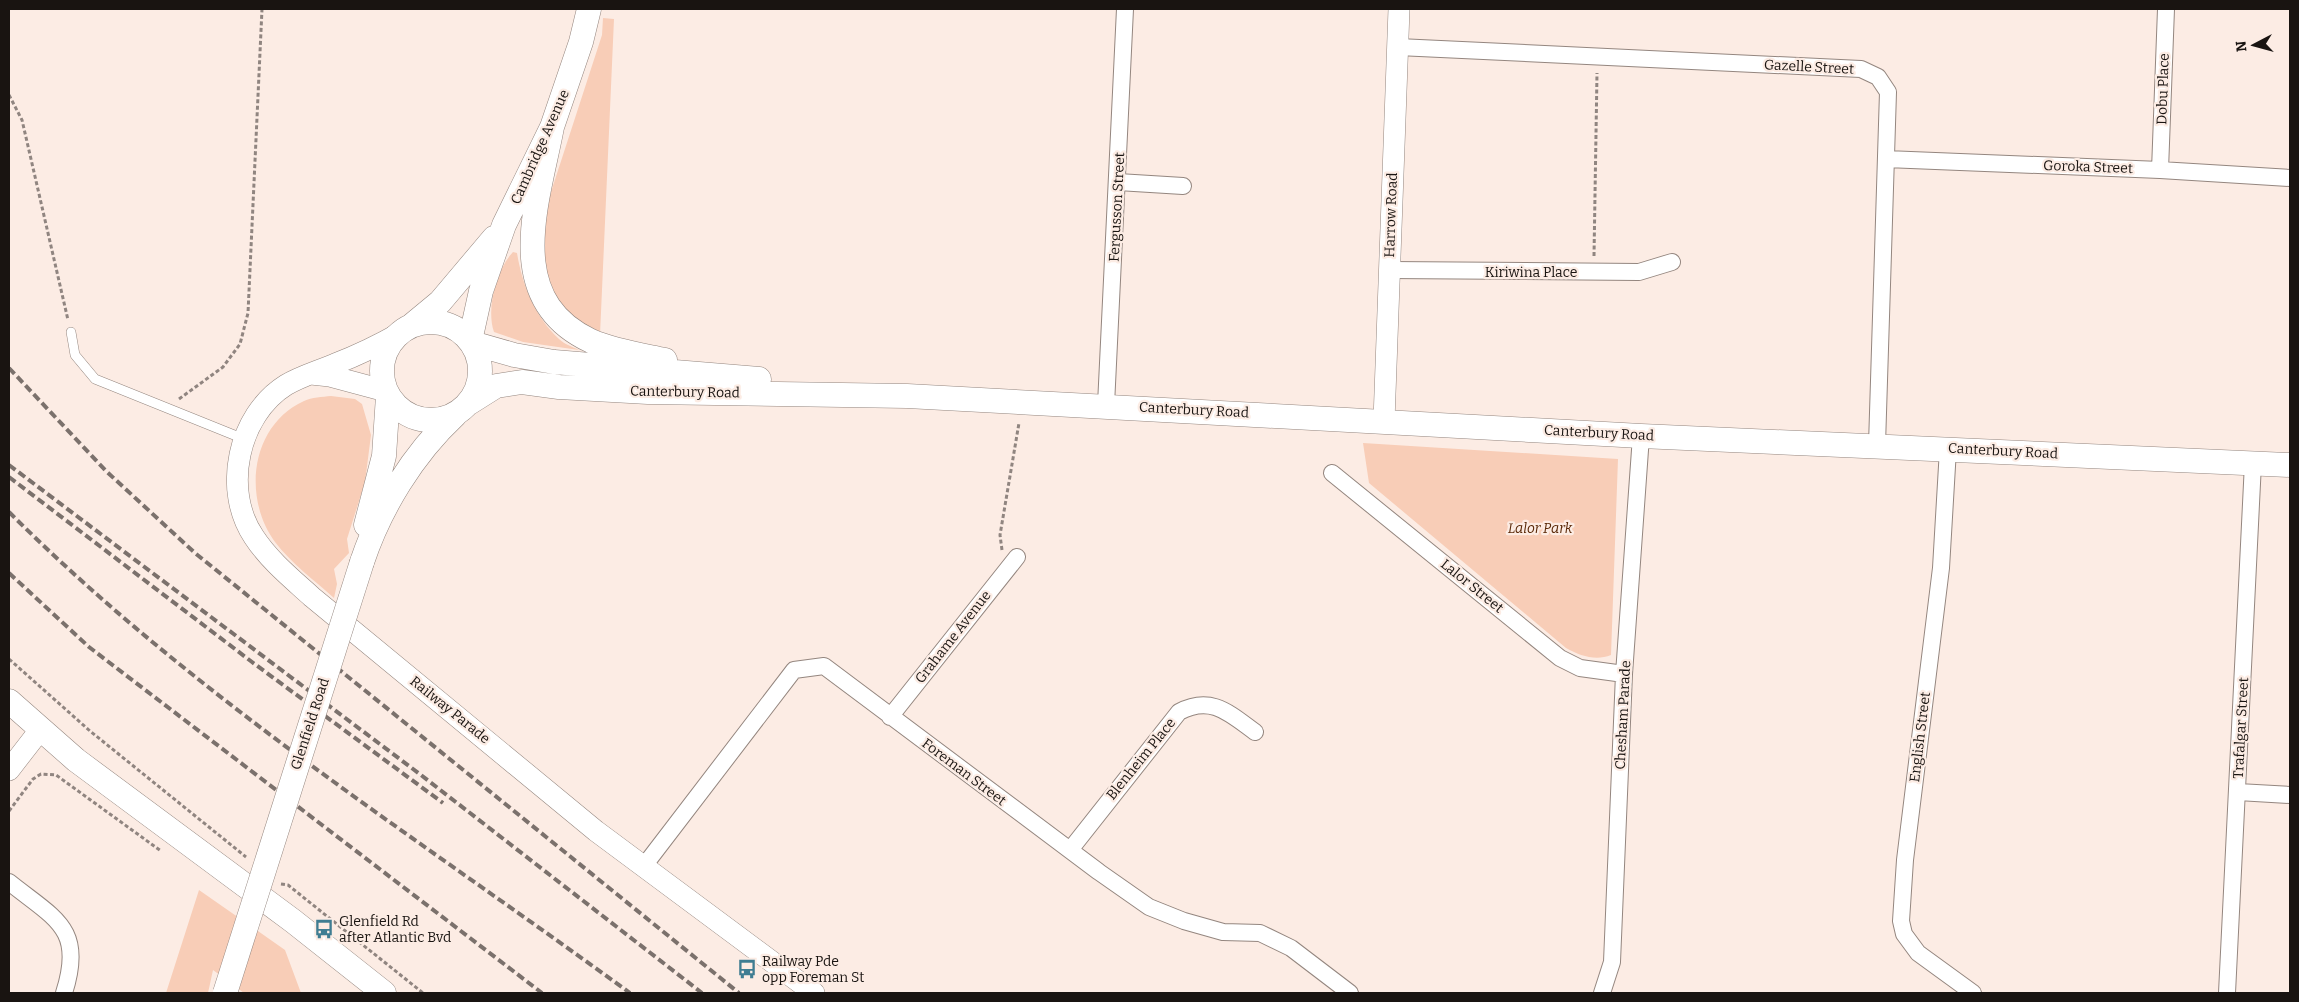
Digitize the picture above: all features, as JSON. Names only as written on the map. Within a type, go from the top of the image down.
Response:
[{"type":"main road","name":"Cambridge Avenue","points":[[471,342],[481,291],[504,226],[552,127],[581,42],[589,9]]},
{"type":"main road","points":[[552,127],[534,222],[531,249],[535,277],[554,312],[570,328],[601,345],[645,356],[764,380]]},
{"type":"main road","name":"Cambridge Avenue","points":[[405,330],[440,302],[504,226]]},
{"type":"main road","points":[[424,322],[438,322],[452,327],[471,342],[479,360],[478,387],[463,408],[442,420],[415,418],[400,409],[387,393],[382,373],[384,355],[394,339],[405,330],[424,322]]},
{"type":"main road","name":"Canterbury Road","points":[[471,342],[514,355],[554,362],[764,380],[907,396]]},
{"type":"main road","name":"Canterbury Road","points":[[463,408],[496,386],[522,382],[559,387],[648,392],[907,396],[1106,405],[1641,436],[1877,445],[2290,465]]},
{"type":"main road","name":"Glenfield Road","points":[[363,558],[366,525],[384,456],[387,393]]},
{"type":"main road","name":"Glenfield Road","points":[[225,993],[363,558],[410,466],[430,440],[463,408]]},
{"type":"main road","points":[[9,701],[76,760],[293,921],[384,993]]},
{"type":"street","name":"Fergusson Street","points":[[1106,405],[1125,9]]},
{"type":"street","name":"Harrow Road","points":[[1384,421],[1399,9]]},
{"type":"street","name":"Dobu Place","points":[[2160,170],[2166,9]]},
{"type":"street","name":"Gazelle Street","points":[[1398,47],[1861,69],[1878,77],[1888,92],[1877,445]]},
{"type":"street","name":"Goroka Street","points":[[1886,159],[2160,170],[2290,178]]},
{"type":"street","points":[[1118,182],[1184,186]]},
{"type":"street","name":"Kiriwina Place","points":[[1388,270],[1639,272],[1672,262]]},
{"type":"street","name":"Railway Parade","points":[[405,330],[372,348],[285,386],[264,403],[249,426],[244,439],[238,484],[241,512],[253,536],[271,560],[312,596],[589,824],[814,993]]},
{"type":"street","points":[[310,374],[330,376],[387,393]]},
{"type":"street","name":"Chesham Parade","points":[[1602,993],[1612,962],[1624,674],[1641,436]]},
{"type":"street","name":"English Street","points":[[1948,449],[1941,568],[1905,860],[1901,921],[1904,934],[1918,953],[1973,993]]},
{"type":"street","name":"Trafalgar Street","points":[[2227,993],[2254,463]]},
{"type":"street","name":"Lalor Street","points":[[1332,473],[1560,658],[1580,668],[1624,674]]},
{"type":"street","name":"Grahame Avenue","points":[[890,717],[1016,557]]},
{"type":"street","name":"Foreman Street","points":[[644,866],[794,670],[824,666],[890,717],[1150,907],[1184,922],[1223,932],[1260,933],[1291,948],[1350,993]]},
{"type":"street","name":"Blenheim Place","points":[[1070,850],[1179,712],[1192,705],[1213,705],[1255,732]]},
{"type":"street","points":[[9,770],[40,730]]},
{"type":"street","points":[[2238,792],[2290,795]]},
{"type":"street","points":[[9,882],[52,917],[66,933],[72,954],[70,974],[64,993]]},
{"type":"lane","points":[[71,332],[75,355],[95,379],[244,439]]},
{"type":"path","points":[[174,411],[180,398],[223,367],[240,344],[248,312],[262,9]]},
{"type":"path","points":[[1594,272],[1597,56]]},
{"type":"path","points":[[9,95],[22,120],[71,332]]},
{"type":"path","points":[[1004,573],[1000,534],[1022,402]]},
{"type":"path","points":[[9,659],[90,731],[248,859]]},
{"type":"path","points":[[9,811],[33,780],[41,774],[56,775],[169,857]]},
{"type":"path","points":[[278,883],[288,885],[423,993]]},
{"type":"green space","points":[[603,18],[614,19],[600,335],[571,316],[552,293],[537,235],[602,35]]},
{"type":"green space","points":[[513,252],[517,253],[526,288],[543,321],[561,341],[579,350],[523,342],[494,332],[491,312],[494,290],[502,269]]},
{"type":"green space","points":[[331,396],[355,399],[362,404],[371,435],[365,482],[347,539],[349,553],[334,569],[337,584],[334,598],[295,564],[275,542],[265,524],[258,504],[256,484],[257,464],[263,444],[272,427],[286,412],[304,401]]},
{"type":"green space","name":"Lalor Park","points":[[1363,443],[1618,459],[1611,655],[1600,658],[1588,657],[1566,648],[1369,483]]},
{"type":"green space","points":[[199,890],[285,950],[301,993],[244,993],[213,970],[208,993],[166,993]]},
{"type":"railway","points":[[9,368],[106,471],[195,553],[739,993]]},
{"type":"railway","points":[[9,465],[421,775],[702,993]]},
{"type":"railway","points":[[9,477],[252,662],[443,803]]},
{"type":"railway","points":[[9,512],[80,580],[155,644],[232,705],[390,822],[630,993]]},
{"type":"railway","points":[[9,573],[89,647],[542,993]]},
{"type":"place","name":"Glenfield Rd after Atlantic Bvd","points":[[324,929]]},
{"type":"place","name":"Railway Pde opp Foreman St","points":[[747,969]]}]
